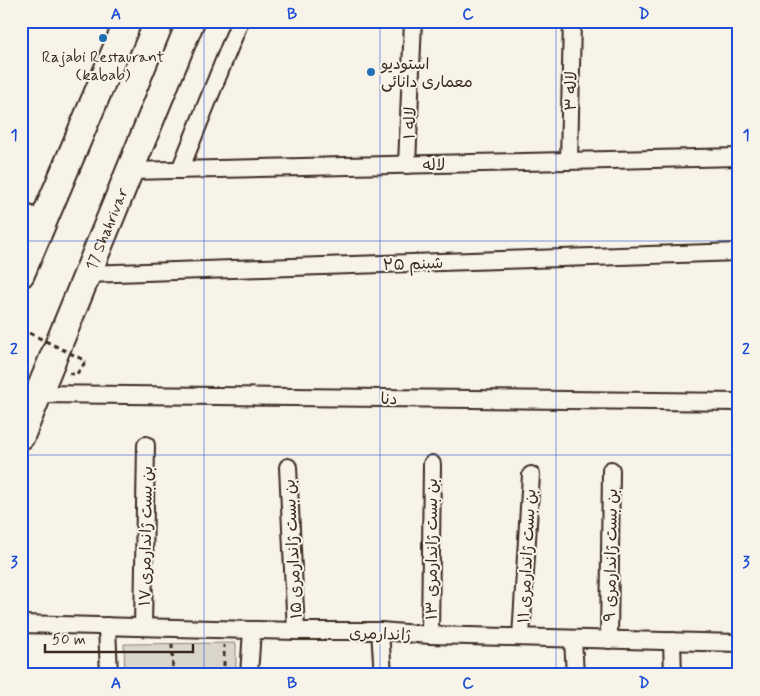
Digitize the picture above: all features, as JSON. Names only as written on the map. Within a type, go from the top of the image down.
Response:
[{"type":"main road","points":[[21,274],[32,216],[128,21]]},
{"type":"main road","name":"17 Shahrivar","points":[[21,436],[191,21]]},
{"type":"street","points":[[180,170],[240,21]]},
{"type":"street","name":"لاله ۱","points":[[407,165],[413,21]]},
{"type":"street","name":"لاله ۳","points":[[569,161],[572,21]]},
{"type":"street","name":"لاله","points":[[130,171],[739,157]]},
{"type":"street","name":"شبنم ۲۵","points":[[87,274],[739,252]]},
{"type":"street","name":"دنا","points":[[38,394],[739,402]]},
{"type":"street","name":"بن بست ژاندارمری ۱۷","points":[[143,627],[146,446]]},
{"type":"street","name":"بن بست ژاندارمری ۱۳","points":[[430,635],[432,464]]},
{"type":"street","name":"بن بست ژاندارمری ۱۵","points":[[288,467],[296,631]]},
{"type":"street","name":"بن بست ژاندارمری ۹","points":[[609,640],[611,470]]},
{"type":"street","name":"بن بست ژاندارمری ۱۱","points":[[521,637],[531,475]]},
{"type":"street","name":"ژاندارمری","points":[[21,624],[296,631],[380,631],[430,635],[739,643]]},
{"type":"street","points":[[107,626],[109,675]]},
{"type":"street","points":[[249,675],[252,630]]},
{"type":"street","points":[[380,631],[384,675]]},
{"type":"street","points":[[573,639],[575,675]]},
{"type":"street","points":[[672,641],[674,675]]},
{"type":"path","points":[[21,329],[86,361],[76,375]]},
{"type":"path","points":[[172,628],[173,675]]},
{"type":"path","points":[[224,629],[224,675]]},
{"type":"shaded area","points":[[236,643],[236,675],[125,675],[124,644]]},
{"type":"place","name":"Rajabi Restaurant (kabab)","points":[[103,38]]},
{"type":"place","name":"استودیو معماری دانائی","points":[[371,72]]}]
